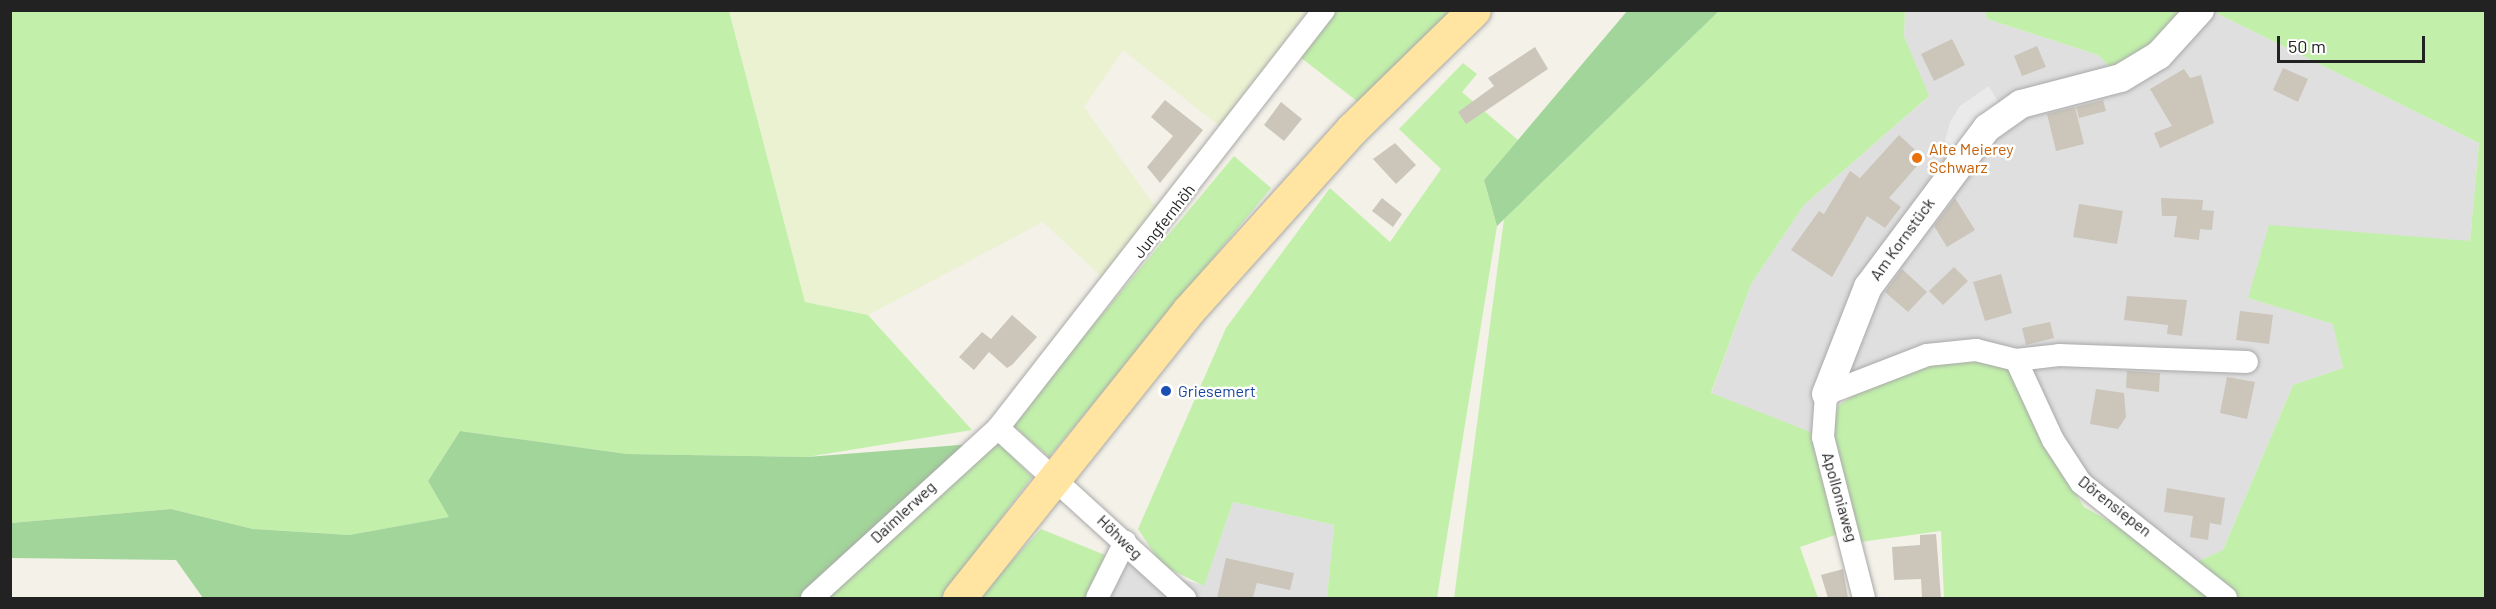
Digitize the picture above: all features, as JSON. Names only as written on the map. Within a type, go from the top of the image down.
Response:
[{"type":"main road","points":[[959,598],[1188,311],[1352,129],[1474,10]]},
{"type":"street","name":"Jungfernhöh","points":[[998,428],[1324,10]]},
{"type":"street","name":"Am Kornstück","points":[[1826,394],[1868,287],[1913,220],[1987,128],[2020,104],[2121,78],[2159,55],[2200,10]]},
{"type":"street","points":[[1826,394],[1927,355],[1976,350],[2016,360],[2059,355],[2247,362]]},
{"type":"street","name":"Dörensiepen","points":[[2016,360],[2063,458],[2082,483],[2226,598]]},
{"type":"street","name":"Apolloniaweg","points":[[1826,394],[1823,437],[1864,598]]},
{"type":"street","name":"Höhweg","points":[[998,428],[1185,598]]},
{"type":"street","name":"Daimlerweg","points":[[812,598],[998,428]]},
{"type":"street","points":[[1097,598],[1125,542]]},
{"type":"shaded area","points":[[1905,11],[1985,11],[1987,19],[2098,55],[2121,78],[2212,11],[2479,143],[2470,241],[2248,298],[2334,324],[2343,368],[2293,385],[2223,550],[2188,566],[2103,499],[2029,392],[1826,394],[1823,437],[1711,394],[1751,284],[1804,205],[1928,97],[1904,36]]},
{"type":"shaded area","points":[[1989,86],[2005,114],[1967,153],[1945,141],[1950,122],[1960,106]]},
{"type":"shaded area","points":[[1233,502],[1334,525],[1327,598],[1097,598],[1125,542],[1158,573],[1204,585]]},
{"type":"green space","points":[[1628,10],[1719,11],[1497,226],[1484,180]]},
{"type":"green space","points":[[11,11],[729,11],[805,302],[868,315],[972,430],[807,457],[627,454],[460,431],[428,481],[450,517],[349,535],[253,529],[171,509],[11,523]]},
{"type":"green space","points":[[729,11],[1306,11],[1222,128],[1123,50],[1084,107],[1157,209],[1103,278],[1043,222],[868,315],[805,302]]},
{"type":"green space","points":[[1334,11],[1458,11],[1362,105],[1300,57]]},
{"type":"green space","points":[[1719,11],[1905,11],[1904,36],[1929,96],[1804,205],[1751,284],[1711,393],[1813,433],[1841,533],[1800,547],[1818,598],[1454,598],[1504,219]]},
{"type":"green space","points":[[1985,11],[2200,11],[2121,78],[2098,55],[1987,19]]},
{"type":"green space","points":[[2212,11],[2485,11],[2485,598],[1944,598],[1941,531],[1860,542],[1830,436],[1838,406],[1888,371],[1977,358],[2008,369],[2049,452],[2084,507],[2188,566],[2223,550],[2293,385],[2343,368],[2333,324],[2248,298],[2269,225],[2470,241],[2479,143]]},
{"type":"green space","points":[[1463,63],[1477,74],[1462,92],[1518,140],[1484,180],[1497,226],[1437,598],[1327,598],[1334,525],[1233,502],[1204,586],[1162,565],[1138,529],[1226,328],[1330,188],[1390,242],[1441,169],[1399,129]]},
{"type":"green space","points":[[1234,156],[1271,188],[1049,457],[1011,424]]},
{"type":"green space","points":[[460,431],[627,454],[807,457],[985,443],[809,598],[203,598],[176,560],[11,558],[11,523],[171,509],[253,529],[349,535],[449,517],[428,481]]},
{"type":"green space","points":[[996,440],[1032,477],[941,598],[826,598]]},
{"type":"green space","points":[[1041,529],[1105,555],[1086,598],[978,598]]},
{"type":"building","points":[[1952,39],[1965,65],[1934,81],[1921,54]]},
{"type":"building","points":[[2037,46],[2046,67],[2022,76],[2014,56]]},
{"type":"building","points":[[1535,47],[1548,69],[1466,124],[1458,112],[1494,86],[1488,78]]},
{"type":"building","points":[[2283,68],[2308,79],[2298,102],[2273,90]]},
{"type":"building","points":[[2184,69],[2190,78],[2201,75],[2214,123],[2160,148],[2154,133],[2172,126],[2150,89]]},
{"type":"building","points":[[1165,100],[1203,130],[1160,183],[1147,167],[1173,136],[1151,117]]},
{"type":"building","points":[[2103,100],[2106,111],[2079,118],[2076,107]]},
{"type":"building","points":[[1281,102],[1302,119],[1284,141],[1264,125]]},
{"type":"building","points":[[2075,107],[2084,144],[2056,151],[2047,114]]},
{"type":"building","points":[[1899,135],[1924,158],[1889,198],[1901,207],[1885,228],[1867,216],[1832,277],[1791,250],[1819,211],[1824,214],[1850,171],[1860,178]]},
{"type":"building","points":[[1395,143],[1416,165],[1396,184],[1373,159]]},
{"type":"building","points":[[1382,198],[1402,214],[1393,227],[1372,211]]},
{"type":"building","points":[[1955,198],[1975,230],[1947,247],[1934,226]]},
{"type":"building","points":[[2161,198],[2203,200],[2202,210],[2214,211],[2212,230],[2200,229],[2199,240],[2174,237],[2177,216],[2162,216]]},
{"type":"building","points":[[2079,204],[2123,211],[2117,244],[2073,237]]},
{"type":"building","points":[[1954,267],[1968,281],[1943,305],[1929,291]]},
{"type":"building","points":[[1902,269],[1927,292],[1908,312],[1885,292]]},
{"type":"building","points":[[2001,274],[2012,313],[1985,321],[1973,282]]},
{"type":"building","points":[[2127,296],[2187,300],[2182,336],[2167,334],[2168,325],[2124,320]]},
{"type":"building","points":[[2240,311],[2273,315],[2269,344],[2236,340]]},
{"type":"building","points":[[1012,315],[1037,337],[1012,365],[1007,368],[989,352],[974,370],[959,357],[982,332],[991,339]]},
{"type":"building","points":[[2050,322],[2054,338],[2026,345],[2022,328]]},
{"type":"building","points":[[2127,371],[2160,373],[2159,392],[2126,388]]},
{"type":"building","points":[[2227,377],[2255,382],[2247,419],[2220,413]]},
{"type":"building","points":[[2096,389],[2124,393],[2126,417],[2118,429],[2090,424]]},
{"type":"building","points":[[2167,488],[2225,498],[2221,525],[2210,523],[2208,540],[2190,537],[2193,516],[2164,512]]},
{"type":"building","points":[[1936,534],[1941,598],[1922,598],[1921,579],[1894,580],[1892,547],[1920,545],[1920,535]]},
{"type":"building","points":[[1226,558],[1294,573],[1290,590],[1257,583],[1253,597],[1217,598]]},
{"type":"building","points":[[1843,569],[1848,598],[1828,598],[1821,575]]},
{"type":"place","name":"Alte Meierey Schwarz","points":[[1917,158]]},
{"type":"place","name":"Griesemert","points":[[1166,391]]}]
